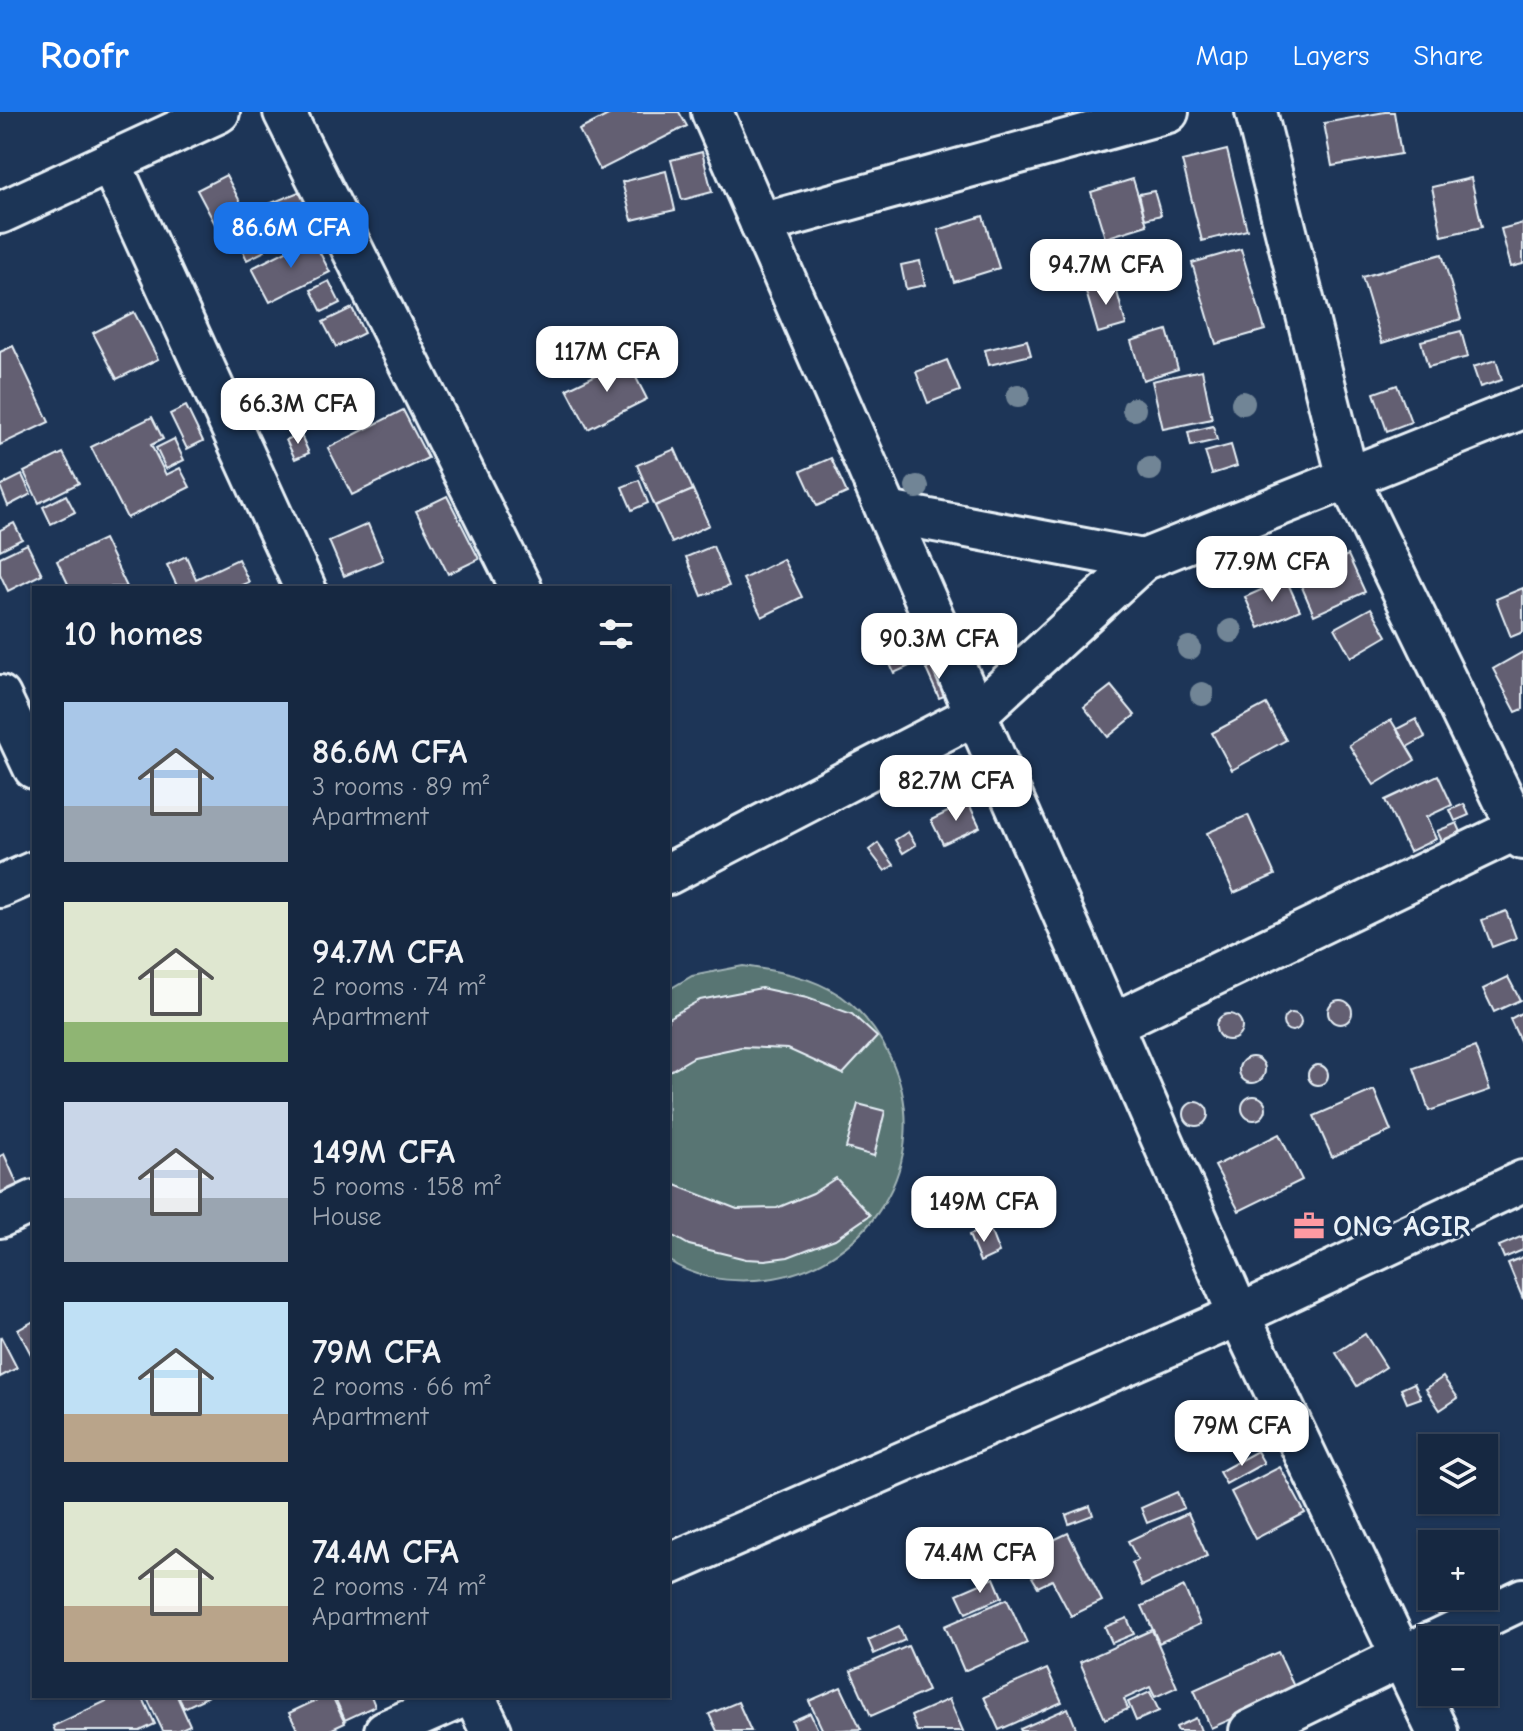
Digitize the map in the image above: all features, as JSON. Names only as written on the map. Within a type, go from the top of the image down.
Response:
[{"type":"street","points":[[0,213],[219,112]]},
{"type":"street","points":[[284,112],[520,586]]},
{"type":"street","points":[[712,112],[1239,1315],[1418,1637]]},
{"type":"street","points":[[761,224],[1168,112]]},
{"type":"street","points":[[1112,1024],[1521,831],[1348,478],[1256,112]]},
{"type":"street","points":[[110,162],[304,586]]},
{"type":"street","points":[[670,873],[976,714],[1143,560],[1523,408]]},
{"type":"street","points":[[887,512],[1143,560]]},
{"type":"street","points":[[0,696],[32,764]]},
{"type":"street","points":[[0,887],[32,873]]},
{"type":"street","points":[[670,1564],[1239,1315],[1523,1181]]},
{"type":"street","points":[[0,1217],[32,1202]]},
{"type":"street","points":[[1466,1626],[1523,1599]]},
{"type":"street","points":[[1250,1731],[1418,1648]]},
{"type":"street","points":[[385,1731],[459,1698]]},
{"type":"street","points":[[475,1698],[491,1731]]},
{"type":"street","points":[[1433,1706],[1437,1731]]},
{"type":"green space","points":[[743,966],[806,979],[830,989],[856,1009],[890,1057],[903,1096],[905,1134],[898,1171],[883,1205],[860,1234],[830,1257],[795,1273],[755,1280],[721,1279],[698,1274],[670,1261],[670,989],[692,976]]},
{"type":"building","points":[[614,112],[679,112],[687,126],[600,170],[579,130]]},
{"type":"building","points":[[1394,112],[1401,154],[1332,166],[1324,123]]},
{"type":"building","points":[[1227,150],[1247,230],[1202,241],[1182,161]]},
{"type":"building","points":[[702,152],[712,192],[682,200],[671,160]]},
{"type":"building","points":[[666,171],[675,210],[632,220],[622,182]]},
{"type":"building","points":[[226,175],[244,209],[215,224],[197,190]]},
{"type":"building","points":[[1471,178],[1482,227],[1442,236],[1432,187]]},
{"type":"building","points":[[1133,179],[1147,225],[1105,238],[1091,192]]},
{"type":"building","points":[[306,189],[322,225],[285,241],[269,204]]},
{"type":"building","points":[[1154,191],[1161,215],[1145,219],[1139,194]]},
{"type":"building","points":[[983,216],[999,268],[954,282],[938,230]]},
{"type":"building","points":[[1523,223],[1523,264],[1511,267],[1501,229]]},
{"type":"building","points":[[255,231],[265,251],[247,260],[238,240]]},
{"type":"building","points":[[312,238],[330,272],[270,302],[252,268]]},
{"type":"building","points":[[1241,249],[1265,330],[1216,344],[1192,263]]},
{"type":"building","points":[[1442,254],[1461,319],[1382,343],[1362,277]]},
{"type":"building","points":[[920,261],[925,285],[906,289],[901,265]]},
{"type":"building","points":[[329,281],[340,303],[322,312],[311,290]]},
{"type":"building","points":[[1114,281],[1126,325],[1098,333],[1085,288]]},
{"type":"building","points":[[352,308],[364,333],[336,347],[323,322]]},
{"type":"building","points":[[134,312],[158,359],[117,379],[93,333]]},
{"type":"building","points":[[1167,330],[1178,369],[1143,380],[1131,341]]},
{"type":"building","points":[[1461,331],[1468,357],[1428,367],[1421,341]]},
{"type":"building","points":[[1027,340],[1031,355],[989,365],[985,350]]},
{"type":"building","points":[[13,346],[49,422],[0,445],[0,352]]},
{"type":"building","points":[[627,360],[647,399],[588,429],[567,389]]},
{"type":"building","points":[[947,360],[960,391],[928,403],[916,372]]},
{"type":"building","points":[[1496,360],[1502,380],[1480,387],[1473,367]]},
{"type":"building","points":[[1202,370],[1212,419],[1163,429],[1152,381]]},
{"type":"building","points":[[1397,385],[1411,422],[1387,431],[1374,393]]},
{"type":"building","points":[[186,406],[203,441],[187,449],[170,414]]},
{"type":"building","points":[[403,410],[428,458],[352,495],[328,448]]},
{"type":"building","points":[[152,417],[163,439],[151,445],[166,475],[180,468],[190,487],[127,518],[91,447]]},
{"type":"building","points":[[1213,426],[1217,440],[1191,446],[1188,432]]},
{"type":"building","points":[[300,433],[309,453],[295,459],[286,440]]},
{"type":"building","points":[[174,439],[184,460],[166,469],[156,448]]},
{"type":"building","points":[[1231,445],[1237,466],[1212,474],[1205,452]]},
{"type":"building","points":[[675,449],[693,490],[655,506],[637,465]]},
{"type":"building","points":[[63,453],[79,483],[39,503],[24,472]]},
{"type":"building","points":[[831,458],[847,493],[817,506],[801,471]]},
{"type":"building","points":[[22,475],[31,494],[8,506],[0,486]]},
{"type":"building","points":[[639,480],[648,503],[632,510],[622,487]]},
{"type":"building","points":[[693,490],[709,525],[672,543],[655,506]]},
{"type":"building","points":[[66,495],[75,512],[51,524],[43,507]]},
{"type":"building","points":[[447,496],[479,559],[448,574],[416,511]]},
{"type":"building","points":[[14,523],[22,539],[0,550],[0,530]]},
{"type":"building","points":[[368,524],[383,560],[344,576],[329,541]]},
{"type":"building","points":[[104,539],[127,586],[69,586],[57,561]]},
{"type":"building","points":[[27,544],[42,574],[8,591],[0,574],[0,557]]},
{"type":"building","points":[[713,546],[729,586],[702,596],[686,557]]},
{"type":"building","points":[[1348,555],[1365,592],[1314,615],[1298,578]]},
{"type":"building","points":[[186,556],[196,579],[238,559],[249,582],[240,586],[177,586],[167,565]]},
{"type":"building","points":[[783,559],[802,597],[762,617],[743,579]]},
{"type":"building","points":[[1286,579],[1300,610],[1259,628],[1245,597]]},
{"type":"building","points":[[1523,588],[1523,632],[1511,637],[1496,599]]},
{"type":"building","points":[[1371,608],[1387,636],[1351,657],[1335,628]]},
{"type":"building","points":[[907,619],[925,659],[894,673],[876,633]]},
{"type":"building","points":[[1523,652],[1523,709],[1516,712],[1493,669]]},
{"type":"building","points":[[939,664],[952,693],[939,698],[926,669]]},
{"type":"building","points":[[1111,686],[1135,715],[1108,737],[1084,707]]},
{"type":"building","points":[[1266,704],[1286,740],[1232,770],[1212,733]]},
{"type":"building","points":[[1416,719],[1425,737],[1407,747],[1397,729]]},
{"type":"building","points":[[1391,720],[1415,760],[1374,785],[1349,745]]},
{"type":"building","points":[[1438,775],[1452,805],[1426,817],[1436,839],[1409,852],[1385,800]]},
{"type":"building","points":[[968,802],[980,827],[943,844],[931,820]]},
{"type":"building","points":[[1464,804],[1469,815],[1455,821],[1450,810]]},
{"type":"building","points":[[1248,815],[1275,875],[1234,893],[1207,833]]},
{"type":"building","points":[[1457,823],[1465,841],[1446,849],[1437,831]]},
{"type":"building","points":[[908,832],[916,845],[903,853],[895,840]]},
{"type":"building","points":[[878,843],[894,865],[885,871],[869,850]]},
{"type":"building","points":[[1506,911],[1516,938],[1492,947],[1482,920]]},
{"type":"building","points":[[1508,977],[1520,1000],[1494,1012],[1483,989]]},
{"type":"building","points":[[761,988],[807,998],[852,1014],[877,1037],[843,1074],[788,1049],[741,1047],[694,1057],[670,1071],[670,1017],[700,1000]]},
{"type":"building","points":[[1340,1000],[1351,1007],[1352,1012],[1345,1023],[1340,1024],[1329,1017],[1328,1012],[1335,1001]]},
{"type":"building","points":[[1523,1012],[1523,1047],[1510,1019]]},
{"type":"building","points":[[1288,1013],[1296,1013],[1301,1022],[1299,1029],[1288,1031],[1283,1026],[1283,1018]]},
{"type":"building","points":[[1229,1014],[1238,1018],[1242,1027],[1238,1036],[1229,1040],[1220,1036],[1216,1027],[1220,1018]]},
{"type":"building","points":[[1475,1047],[1490,1090],[1429,1111],[1414,1068]]},
{"type":"building","points":[[1252,1057],[1261,1061],[1265,1070],[1261,1079],[1252,1083],[1243,1079],[1239,1070],[1243,1061]]},
{"type":"building","points":[[1314,1065],[1322,1065],[1328,1075],[1322,1085],[1314,1085],[1308,1079],[1308,1071]]},
{"type":"building","points":[[1374,1090],[1391,1131],[1332,1157],[1314,1116]]},
{"type":"building","points":[[1254,1096],[1262,1100],[1266,1108],[1262,1116],[1254,1120],[1246,1116],[1242,1108],[1246,1100]]},
{"type":"building","points":[[1196,1102],[1204,1106],[1208,1114],[1204,1122],[1196,1126],[1188,1122],[1184,1114],[1188,1106]]},
{"type":"building","points":[[858,1104],[885,1111],[874,1156],[846,1148]]},
{"type":"building","points":[[1279,1134],[1302,1180],[1239,1211],[1215,1166]]},
{"type":"building","points":[[4,1154],[20,1190],[0,1199],[0,1156]]},
{"type":"building","points":[[836,1178],[870,1215],[835,1239],[788,1257],[765,1260],[746,1259],[689,1245],[670,1234],[670,1188],[673,1184],[737,1209],[777,1208],[813,1193]]},
{"type":"building","points":[[989,1227],[999,1253],[980,1262],[969,1235]]},
{"type":"building","points":[[1523,1236],[1523,1250],[1504,1258],[1499,1246]]},
{"type":"building","points":[[1523,1257],[1523,1299],[1508,1263]]},
{"type":"building","points":[[32,1322],[32,1356],[18,1330]]},
{"type":"building","points":[[1365,1334],[1386,1367],[1357,1386],[1336,1353]]},
{"type":"building","points":[[0,1338],[17,1368],[0,1377]]},
{"type":"building","points":[[1443,1377],[1458,1398],[1440,1410],[1426,1389]]},
{"type":"building","points":[[1414,1383],[1421,1398],[1407,1403],[1401,1389]]},
{"type":"building","points":[[1257,1451],[1264,1463],[1226,1484],[1219,1472]]},
{"type":"building","points":[[1280,1467],[1305,1513],[1255,1539],[1231,1492]]},
{"type":"building","points":[[1177,1492],[1184,1508],[1147,1523],[1141,1508]]},
{"type":"building","points":[[1090,1506],[1093,1515],[1069,1524],[1066,1515]]},
{"type":"building","points":[[1188,1513],[1207,1556],[1142,1586],[1132,1563],[1138,1560],[1128,1541]]},
{"type":"building","points":[[1022,1531],[1029,1544],[1017,1550],[1010,1536]]},
{"type":"building","points":[[1068,1533],[1102,1601],[1071,1616],[1052,1580],[1038,1587],[1032,1577],[1050,1568],[1039,1547]]},
{"type":"building","points":[[994,1578],[1002,1597],[966,1613],[957,1594]]},
{"type":"building","points":[[1184,1587],[1200,1624],[1159,1643],[1142,1606]]},
{"type":"building","points":[[1007,1599],[1027,1643],[964,1671],[945,1626]]},
{"type":"building","points":[[1127,1618],[1134,1634],[1112,1643],[1105,1627]]},
{"type":"building","points":[[899,1626],[905,1640],[874,1654],[868,1640]]},
{"type":"building","points":[[1152,1630],[1177,1687],[1155,1697],[1150,1687],[1124,1699],[1128,1709],[1105,1719],[1080,1662]]},
{"type":"building","points":[[908,1646],[928,1691],[871,1716],[851,1671]]},
{"type":"building","points":[[1278,1652],[1296,1691],[1211,1728],[1194,1690]]},
{"type":"building","points":[[1047,1669],[1062,1702],[999,1730],[984,1697]]},
{"type":"building","points":[[841,1687],[861,1729],[823,1731],[809,1701]]},
{"type":"building","points":[[1150,1692],[1159,1711],[1136,1721],[1128,1702]]},
{"type":"building","points":[[113,1698],[143,1698],[155,1724],[140,1731],[55,1731],[53,1726]]},
{"type":"building","points":[[147,1698],[178,1698],[190,1725],[177,1731],[163,1731]]},
{"type":"building","points":[[179,1698],[205,1698],[184,1708]]},
{"type":"building","points":[[321,1698],[333,1698],[345,1723],[328,1731],[298,1731],[289,1713]]},
{"type":"building","points":[[335,1698],[372,1698],[375,1706],[345,1720]]},
{"type":"building","points":[[949,1699],[963,1731],[917,1731],[911,1716]]},
{"type":"building","points":[[738,1702],[751,1731],[717,1731],[709,1714]]},
{"type":"building","points":[[1068,1708],[1076,1728],[1069,1731],[1020,1729]]},
{"type":"building","points":[[810,1713],[818,1730],[796,1731],[792,1721]]},
{"type":"building","points":[[1196,1718],[1201,1731],[1178,1731],[1176,1727]]},
{"type":"place","name":"ONG AGIR","points":[[1309,1226]]}]
